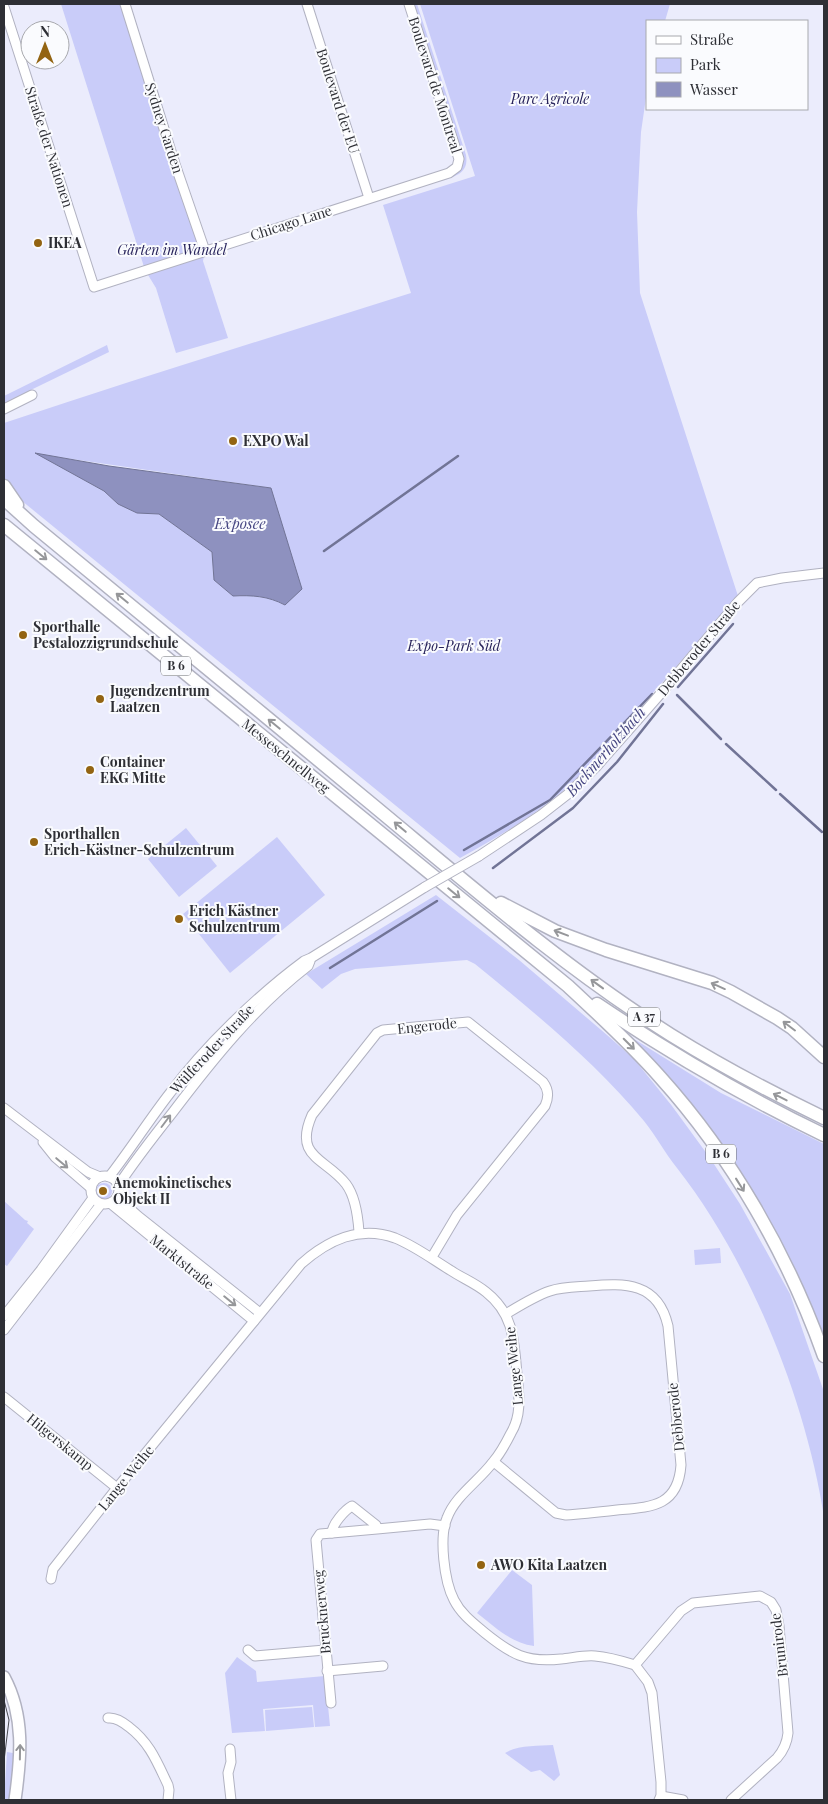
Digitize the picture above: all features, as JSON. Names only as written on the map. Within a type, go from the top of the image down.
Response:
[{"type":"highway","points":[[4,486],[34,526]]},
{"type":"highway","name":"Messeschnellweg","points":[[4,499],[34,526],[479,892]]},
{"type":"highway","name":"Messeschnellweg","points":[[4,524],[568,986]]},
{"type":"highway","name":"A 37","points":[[479,892],[577,970],[671,1035],[739,1075],[824,1118]]},
{"type":"highway","name":"B 6","points":[[479,892],[555,931],[606,950],[712,983],[731,992],[777,1018],[804,1038],[824,1057]]},
{"type":"highway","name":"A 37","points":[[568,986],[724,1084],[824,1134]]},
{"type":"highway","name":"B 6","points":[[568,986],[622,1036],[660,1077],[720,1154],[754,1206],[784,1261],[824,1356]]},
{"type":"main road","points":[[4,1678],[12,1693],[20,1736],[20,1756],[15,1800]]},
{"type":"street","name":"Sydney Garden","points":[[125,4],[205,251]]},
{"type":"street","name":"Boulevard der EU","points":[[307,4],[369,198]]},
{"type":"street","name":"Boulevard de Montreal","points":[[409,4],[459,159],[457,167]]},
{"type":"street","name":"Straße der Nationen","points":[[4,8],[94,287]]},
{"type":"street","name":"Chicago Lane","points":[[94,287],[449,173],[457,167]]},
{"type":"street","points":[[4,409],[32,395]]},
{"type":"street","name":"Debberoder Straße","points":[[478,856],[541,816],[568,794],[614,746],[738,602],[757,583],[824,573]]},
{"type":"street","name":"Wülferoder Straße","points":[[104,1177],[170,1092],[231,1032],[308,966],[311,958],[478,856]]},
{"type":"street","name":"Engerode","points":[[359,1232],[353,1199],[347,1185],[315,1158],[308,1146],[307,1130],[312,1114],[377,1033],[383,1030],[468,1022],[543,1082],[547,1087],[548,1099],[545,1106],[457,1214],[432,1257]]},
{"type":"street","name":"Wülferoder Straße","points":[[118,1186],[231,1032]]},
{"type":"street","points":[[4,1108],[88,1172],[114,1180],[118,1186],[117,1196],[106,1203],[4,1330]]},
{"type":"street","points":[[36,1134],[55,1157],[92,1193],[106,1203]]},
{"type":"street","points":[[4,1316],[41,1270],[92,1193],[94,1181],[104,1177]]},
{"type":"street","name":"Marktstraße","points":[[117,1196],[257,1317]]},
{"type":"street","name":"Marktstraße","points":[[106,1203],[257,1317]]},
{"type":"street","name":"Lange Weihe","points":[[51,1579],[53,1569],[117,1488],[301,1264],[310,1255],[332,1240],[359,1232],[388,1236],[402,1240],[487,1292],[506,1314],[514,1340],[519,1409],[517,1420],[494,1462],[457,1502],[447,1517],[445,1526],[444,1559],[449,1586],[458,1608],[469,1620],[510,1652],[531,1659],[546,1661],[592,1656],[636,1665]]},
{"type":"street","name":"Debberode","points":[[494,1462],[556,1513],[566,1515],[656,1505],[671,1495],[678,1483],[681,1465],[668,1326],[662,1310],[650,1295],[639,1288],[614,1284],[551,1290],[506,1314]]},
{"type":"street","name":"Hilgerskamp","points":[[4,1397],[117,1488]]},
{"type":"street","name":"Brucknerweg","points":[[331,1703],[325,1650],[317,1536],[332,1533],[332,1528],[347,1509],[352,1506],[376,1525],[377,1529]]},
{"type":"street","points":[[332,1533],[430,1524],[445,1526]]},
{"type":"street","name":"Brunirode","points":[[636,1665],[681,1611],[693,1603],[760,1596],[771,1602],[776,1610],[778,1626],[788,1733],[787,1742],[778,1758],[731,1800]]},
{"type":"street","points":[[248,1650],[255,1656],[325,1650]]},
{"type":"street","points":[[636,1665],[648,1682],[652,1693],[661,1782],[660,1798],[683,1800]]},
{"type":"street","points":[[327,1671],[383,1666]]},
{"type":"street","points":[[108,1718],[113,1717],[125,1724],[145,1740],[168,1785],[168,1800]]},
{"type":"street","points":[[230,1749],[231,1762],[228,1773],[231,1800]]},
{"type":"green space","name":"Gärten im Wandel","points":[[61,4],[125,4],[205,251],[203,261],[228,338],[176,353],[156,288],[145,270],[70,32],[70,20],[66,20]]},
{"type":"green space","points":[[413,4],[417,4],[466,155],[463,170],[441,181],[441,178],[460,170],[463,158]]},
{"type":"green space","name":"Expo-Park Süd","points":[[420,4],[670,4],[665,20],[646,20],[646,98],[641,132],[637,212],[640,293],[738,596],[580,776],[522,821],[460,858],[11,492],[4,482],[4,423],[411,293],[383,205],[475,176]],"holes":[[[37,454],[271,488],[285,605],[260,597],[233,596],[214,580],[212,552],[159,514],[137,513],[118,504],[104,491]]]},
{"type":"green space","points":[[107,345],[109,352],[4,403],[4,396]]},
{"type":"green space","points":[[186,828],[217,866],[179,897],[148,859]]},
{"type":"green space","points":[[277,837],[325,895],[230,973],[183,914]]},
{"type":"green space","points":[[436,895],[519,960],[634,1059],[672,1106],[710,1158],[740,1204],[790,1294],[824,1392],[824,1517],[816,1472],[804,1426],[789,1380],[751,1288],[704,1205],[644,1121],[605,1078],[542,1020],[475,964],[467,960],[355,969],[341,974],[322,989],[306,974]]},
{"type":"green space","points":[[634,1039],[721,1093],[824,1144],[824,1342],[796,1277],[669,1078]]},
{"type":"green space","points":[[104,1183],[110,1185],[112,1191],[110,1197],[104,1199],[98,1197],[96,1191],[98,1185]]},
{"type":"green space","points":[[4,1201],[28,1221],[27,1223],[34,1229],[7,1266],[4,1264]]},
{"type":"green space","points":[[720,1248],[721,1263],[695,1265],[694,1250]]},
{"type":"green space","points":[[512,1570],[532,1585],[534,1646],[511,1638],[477,1613]]},
{"type":"green space","points":[[237,1657],[256,1671],[257,1682],[325,1676],[330,1726],[315,1727],[313,1705],[263,1709],[265,1731],[232,1733],[225,1673]]},
{"type":"green space","points":[[312,1707],[314,1727],[266,1731],[265,1710]]},
{"type":"green space","points":[[14,1741],[16,1741],[12,1800],[4,1800],[7,1752],[13,1753]]},
{"type":"green space","points":[[553,1745],[560,1775],[554,1781],[540,1770],[531,1772],[505,1753],[522,1747]]},
{"type":"water","name":"Exposee","points":[[35,453],[109,466],[271,488],[302,589],[285,605],[260,597],[233,596],[214,580],[212,552],[159,514],[137,513],[118,504],[104,491]]},
{"type":"waterway","points":[[324,551],[458,456]]},
{"type":"waterway","points":[[678,687],[733,624]]},
{"type":"waterway","points":[[464,850],[550,800],[652,694]]},
{"type":"waterway","name":"Bockmerholzbach","points":[[677,695],[721,739]]},
{"type":"waterway","name":"Bockmerholzbach","points":[[493,868],[573,808],[617,762],[663,704]]},
{"type":"waterway","name":"Bockmerholzbach","points":[[726,744],[776,790]]},
{"type":"waterway","name":"Bockmerholzbach","points":[[780,794],[822,832]]},
{"type":"waterway","name":"Bockmerholzbach","points":[[330,968],[437,901]]},
{"type":"tram line","points":[[4,1700],[9,1720],[4,1761]]},
{"type":"place","name":"IKEA","points":[[38,243]]},
{"type":"place","name":"EXPO Wal","points":[[233,441]]},
{"type":"place","name":"Sporthalle Pestalozzigrundschule","points":[[23,635]]},
{"type":"place","name":"Jugendzentrum Laatzen","points":[[100,699]]},
{"type":"place","name":"Container EKG Mitte","points":[[90,770]]},
{"type":"place","name":"Sporthallen Erich-Kästner-Schulzentrum","points":[[34,842]]},
{"type":"place","name":"Erich Kästner Schulzentrum","points":[[179,919]]},
{"type":"place","name":"Anemokinetisches Objekt II","points":[[103,1191]]},
{"type":"place","name":"AWO Kita Laatzen","points":[[481,1565]]},
{"type":"park label","name":"Parc Agricole","points":[[550,99]]}]
